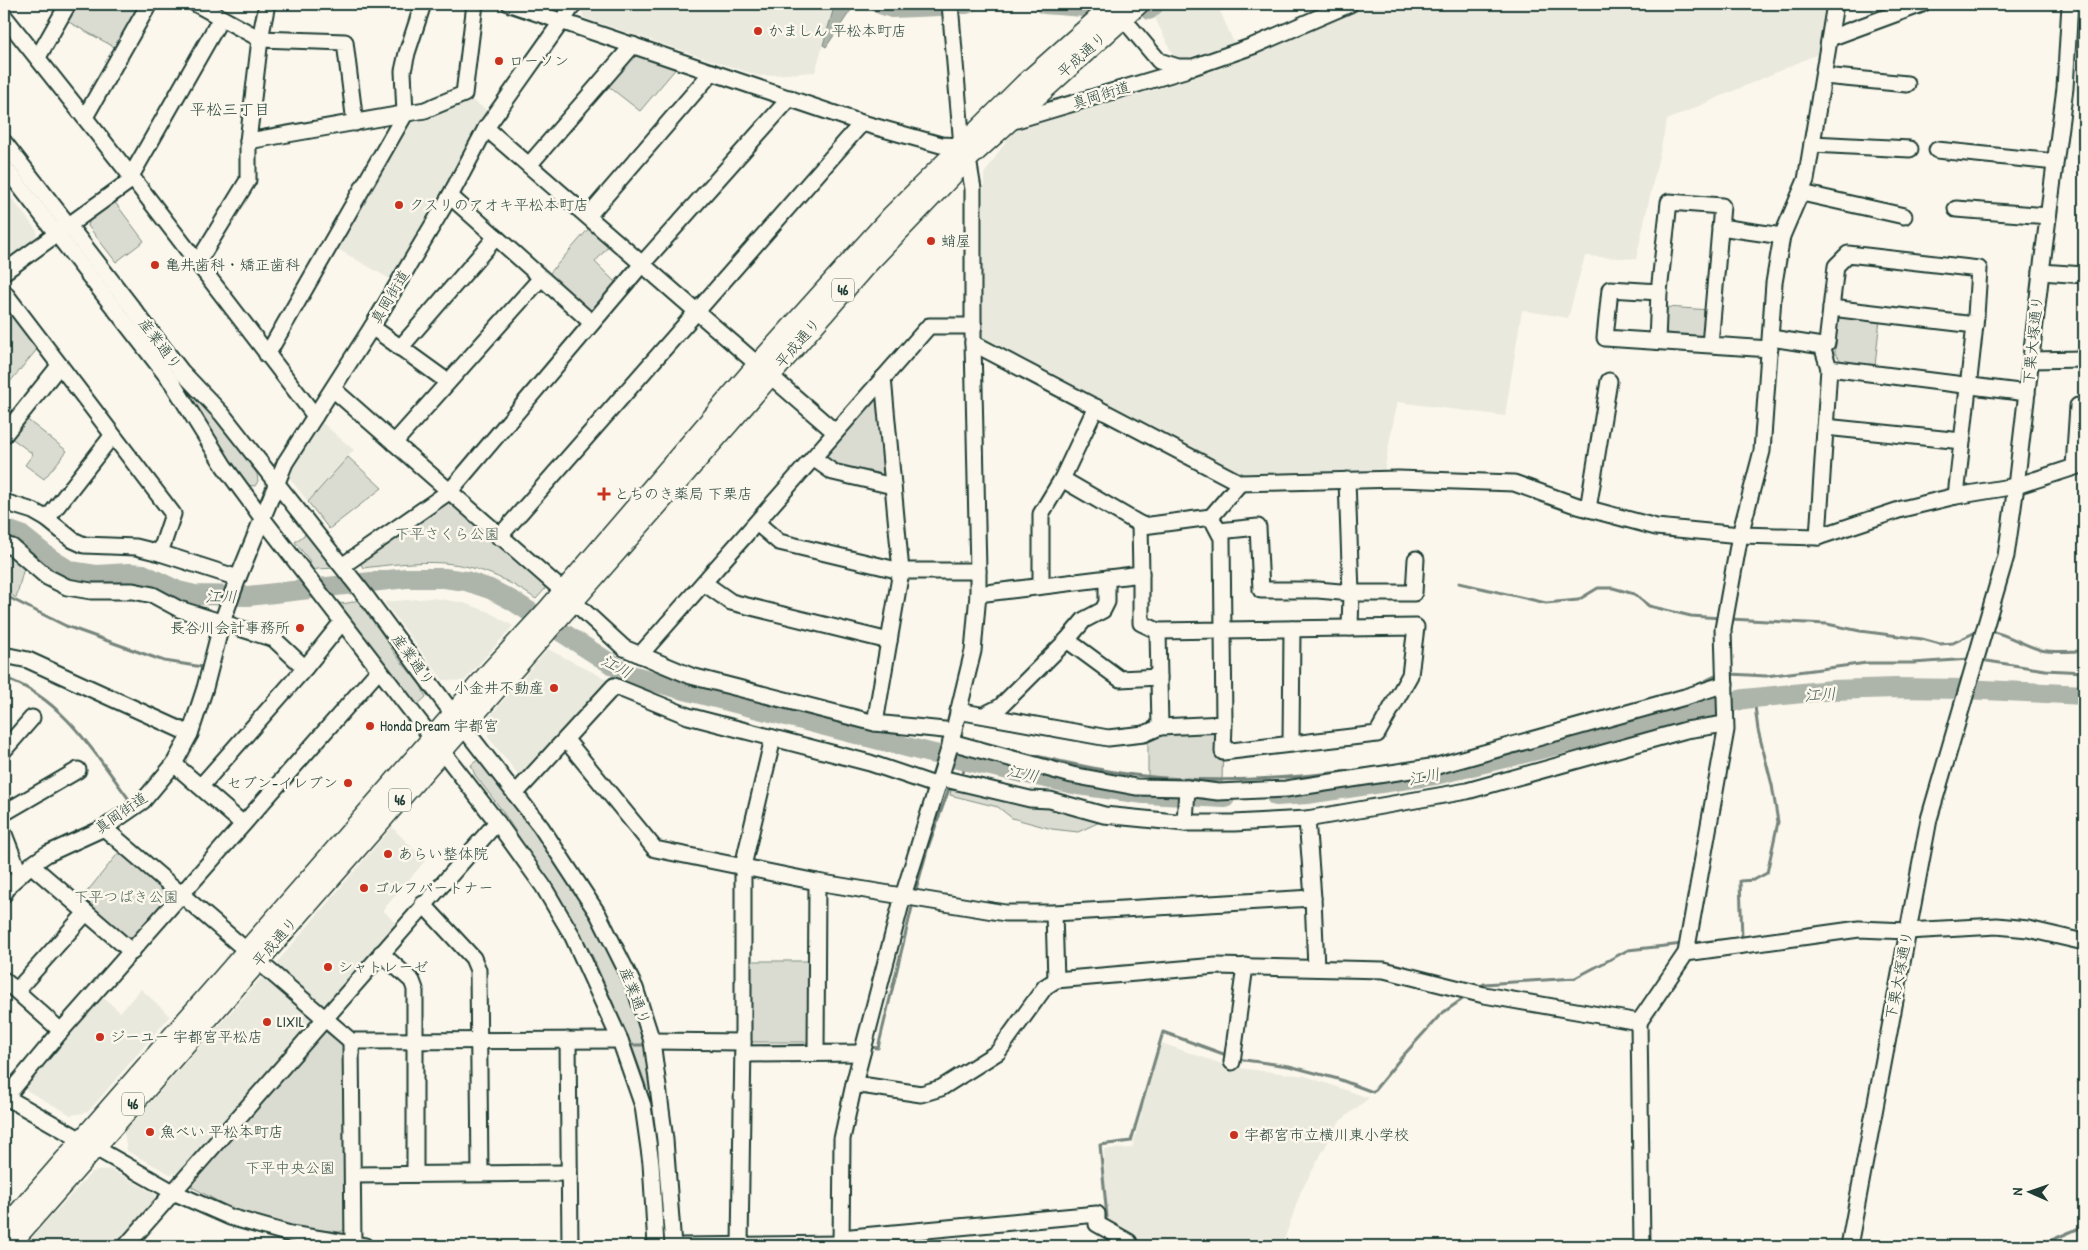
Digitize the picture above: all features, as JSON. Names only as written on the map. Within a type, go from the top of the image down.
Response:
[{"type":"main road","name":"平成通り","points":[[9,1246],[89,1144],[436,745],[764,370],[863,269],[1025,82],[1116,9],[1139,4]]},
{"type":"main road","name":"平成通り","points":[[965,152],[1009,122],[1116,9]]},
{"type":"main road","name":"平成通り","points":[[4,1229],[89,1144]]},
{"type":"street","points":[[38,58],[68,4]]},
{"type":"street","points":[[85,117],[149,4]]},
{"type":"street","points":[[196,4],[260,39],[345,42],[355,123]]},
{"type":"street","points":[[198,262],[248,180],[248,141],[260,39],[267,4]]},
{"type":"street","points":[[267,354],[405,114],[403,71],[423,4]]},
{"type":"street","points":[[248,141],[425,110],[464,94],[475,4]]},
{"type":"street","points":[[510,4],[862,123],[965,152]]},
{"type":"street","name":"真岡街道","points":[[4,894],[10,884],[46,854],[104,828],[143,801],[174,764],[190,734],[205,688],[224,617],[237,580],[285,463],[372,328],[450,196],[486,128],[574,4]]},
{"type":"street","points":[[841,1243],[842,1139],[854,1084],[903,896],[952,740],[973,651],[978,571],[973,343],[973,189],[965,152],[950,4]]},
{"type":"street","name":"真岡街道","points":[[1009,122],[1193,67],[1253,46],[1350,4]]},
{"type":"street","points":[[1642,1246],[1639,1022],[1686,952],[1724,739],[1724,628],[1740,535],[1762,451],[1774,283],[1782,236],[1802,193],[1824,76],[1835,4]]},
{"type":"street","points":[[1830,38],[1922,4]]},
{"type":"street","name":"下栗大塚通り","points":[[1848,1246],[1929,819],[2006,556],[2065,88],[2070,4]]},
{"type":"street","name":"真岡街道","points":[[1116,9],[1159,61],[1178,67],[1193,67]]},
{"type":"street","points":[[4,16],[198,262],[315,416]]},
{"type":"street","points":[[4,272],[127,183],[221,18]]},
{"type":"street","points":[[529,165],[633,45]]},
{"type":"street","points":[[588,216],[712,72]]},
{"type":"street","points":[[1824,76],[1907,84]]},
{"type":"street","points":[[344,568],[450,491],[642,264],[790,98]]},
{"type":"street","points":[[499,537],[696,310],[862,123]]},
{"type":"street","points":[[486,128],[835,432]]},
{"type":"street","name":"産業通り","points":[[4,142],[173,384],[224,466],[305,575],[496,822],[542,886],[573,937],[620,1040],[643,1106],[651,1163],[656,1246]]},
{"type":"street","points":[[1812,144],[1910,150]]},
{"type":"street","points":[[1937,150],[2055,162]]},
{"type":"street","name":"産業通り","points":[[4,166],[63,229],[182,372],[222,414],[344,568],[458,721],[541,827],[598,914],[635,988],[652,1041],[665,1140],[674,1246]]},
{"type":"street","points":[[1802,193],[1904,216]]},
{"type":"street","points":[[450,196],[592,323]]},
{"type":"street","points":[[1657,341],[1659,292],[1669,202],[1722,206],[1710,345]]},
{"type":"street","points":[[1956,208],[2048,216]]},
{"type":"street","points":[[1720,227],[1782,236]]},
{"type":"street","points":[[400,348],[496,238]]},
{"type":"street","points":[[1659,292],[1610,289],[1605,338],[1710,345],[1770,344],[1822,346],[1827,343],[1836,266],[1848,254],[1978,269],[1975,325],[1956,496]]},
{"type":"street","points":[[2041,272],[2084,275]]},
{"type":"street","points":[[394,443],[541,278]]},
{"type":"street","points":[[4,292],[173,514],[160,554]]},
{"type":"street","points":[[1831,308],[1975,325]]},
{"type":"street","points":[[640,655],[929,326],[974,326]]},
{"type":"street","points":[[372,328],[448,382]]},
{"type":"street","points":[[973,343],[1240,483],[1398,479],[1514,483],[1588,508],[1656,527],[1740,535],[1818,538],[1902,509],[1956,496],[2016,486],[2079,466],[2080,428],[2078,406]]},
{"type":"street","points":[[1818,538],[1829,368],[1822,346]]},
{"type":"street","points":[[2031,360],[2084,359]]},
{"type":"street","points":[[4,435],[59,366]]},
{"type":"street","points":[[1829,368],[2027,394]]},
{"type":"street","points":[[876,723],[902,571],[883,378]]},
{"type":"street","points":[[1588,508],[1609,380]]},
{"type":"street","points":[[333,389],[568,596],[624,648],[691,676],[876,723],[952,740],[1072,775],[1136,787],[1187,788],[1218,792],[1286,789],[1437,766],[1725,685]]},
{"type":"street","points":[[1040,586],[1041,514],[1062,479],[1096,407]]},
{"type":"street","points":[[1825,427],[1962,441]]},
{"type":"street","points":[[47,519],[112,436]]},
{"type":"street","points":[[813,458],[833,472],[893,486]]},
{"type":"street","points":[[1062,479],[1143,526],[1211,517],[1240,483]]},
{"type":"street","points":[[1347,480],[1350,628]]},
{"type":"street","points":[[4,502],[33,511],[47,519],[73,540],[84,545],[136,547],[237,580]]},
{"type":"street","points":[[1140,524],[1141,623],[1158,631],[1224,630],[1292,629],[1350,628],[1416,628],[1410,675],[1377,734],[1223,752],[1224,630],[1222,538],[1211,517]]},
{"type":"street","points":[[757,523],[779,542],[902,571],[978,571]]},
{"type":"street","points":[[1218,531],[1258,527],[1262,590],[1414,594],[1416,559]]},
{"type":"street","points":[[4,545],[12,547],[47,577],[67,587],[91,591],[133,591],[153,595],[179,609],[224,617],[274,639],[305,668]]},
{"type":"street","points":[[978,594],[1141,574]]},
{"type":"street","points":[[984,715],[1000,707],[1067,640],[1084,620],[1103,610],[1107,602],[1107,578]]},
{"type":"street","points":[[704,583],[731,602],[890,641]]},
{"type":"street","points":[[200,786],[305,668],[342,622]]},
{"type":"street","points":[[1291,744],[1292,629]]},
{"type":"street","points":[[1158,631],[1160,727]]},
{"type":"street","points":[[1067,640],[1120,679],[1159,677]]},
{"type":"street","points":[[4,656],[28,660],[190,734]]},
{"type":"street","points":[[365,1246],[353,1246],[290,1234],[230,1217],[173,1192],[5,1096],[379,670]]},
{"type":"street","points":[[515,794],[614,686],[688,716],[870,763],[1030,799],[1050,800],[1104,814],[1185,823],[1234,823],[1307,819],[1467,790],[1686,730],[1725,724]]},
{"type":"street","points":[[958,710],[1108,738],[1144,734],[1160,727],[1224,724]]},
{"type":"street","points":[[4,750],[32,718]]},
{"type":"street","points":[[740,1245],[743,866],[773,738]]},
{"type":"street","points":[[566,740],[655,849],[817,882],[1004,913],[1313,898]]},
{"type":"street","points":[[174,764],[243,824]]},
{"type":"street","points":[[4,813],[78,770]]},
{"type":"street","points":[[1185,823],[1187,788]]},
{"type":"street","points":[[1307,819],[1316,968]]},
{"type":"street","points":[[126,1246],[496,822]]},
{"type":"street","points":[[104,828],[351,1041],[620,1040]]},
{"type":"street","points":[[4,834],[26,870],[132,952]]},
{"type":"street","points":[[816,1053],[817,882]]},
{"type":"street","points":[[423,904],[473,958],[478,970],[480,1174]]},
{"type":"street","points":[[1054,912],[1056,980]]},
{"type":"street","points":[[17,990],[85,914]]},
{"type":"street","points":[[1686,952],[1859,929],[1907,931],[1997,926],[2028,929],[2084,942]]},
{"type":"street","points":[[381,953],[412,980],[414,989],[415,1174]]},
{"type":"street","points":[[854,1084],[921,1094],[941,1088],[998,1052],[1045,987],[1056,980],[1216,966],[1384,970],[1484,995],[1639,1022]]},
{"type":"street","points":[[1232,1062],[1245,966]]},
{"type":"street","points":[[4,980],[61,1031]]},
{"type":"street","points":[[568,1040],[570,1246]]},
{"type":"street","points":[[351,1041],[353,1246]]},
{"type":"street","points":[[652,1041],[816,1053],[862,1053]]},
{"type":"street","points":[[353,1175],[569,1173]]},
{"type":"street","points":[[683,1246],[841,1243],[1097,1214],[1097,1224],[1129,1242]]},
{"type":"shaded area","points":[[586,4],[835,4],[815,72],[759,76],[584,18],[581,10]]},
{"type":"shaded area","points":[[835,4],[855,4],[826,47],[823,45]]},
{"type":"shaded area","points":[[1175,4],[1217,4],[1234,43],[1176,61],[1153,14]]},
{"type":"shaded area","points":[[1366,4],[1825,4],[1818,54],[1667,120],[1636,259],[1585,256],[1568,318],[1522,310],[1505,416],[1397,402],[1383,477],[1244,476],[982,338],[984,174],[1012,132],[1228,66]]},
{"type":"shaded area","points":[[469,98],[488,111],[455,175],[392,280],[334,247],[407,123],[413,117]]},
{"type":"shaded area","points":[[4,188],[37,231],[36,237],[4,262]]},
{"type":"shaded area","points":[[319,420],[354,450],[308,502],[288,476],[288,469]]},
{"type":"shaded area","points":[[431,598],[461,602],[487,611],[513,626],[464,681],[443,680],[384,602]]},
{"type":"shaded area","points":[[548,649],[610,681],[521,778],[488,737],[489,717]]},
{"type":"shaded area","points":[[392,827],[425,861],[383,910],[396,924],[327,1005],[319,1004],[278,969],[278,961]]},
{"type":"shaded area","points":[[263,976],[313,1020],[180,1173],[170,1174],[127,1151],[124,1132]]},
{"type":"shaded area","points":[[141,989],[170,1016],[88,1112],[71,1115],[26,1090],[25,1082],[99,994],[120,1012]]},
{"type":"shaded area","name":"宇都宮市立横川東小学校","points":[[1161,1043],[1231,1067],[1305,1076],[1369,1098],[1339,1122],[1301,1191],[1282,1246],[1104,1246],[1106,1222],[1104,1149],[1132,1148]]},
{"type":"shaded area","points":[[110,1169],[155,1194],[155,1203],[117,1246],[24,1246],[92,1172]]},
{"type":"green space","points":[[74,4],[143,4],[118,49],[65,20]]},
{"type":"green space","points":[[640,55],[678,66],[640,111],[608,86],[632,56]]},
{"type":"green space","points":[[114,201],[144,241],[116,262],[88,226],[90,219]]},
{"type":"green space","points":[[591,226],[612,242],[595,262],[620,287],[600,312],[591,312],[549,274]]},
{"type":"green space","points":[[80,245],[182,384],[214,417],[257,474],[258,481],[255,486],[246,485]]},
{"type":"green space","points":[[9,307],[39,347],[4,389],[4,313]]},
{"type":"green space","points":[[1667,307],[1710,310],[1709,334],[1703,339],[1670,337],[1665,331]]},
{"type":"green space","points":[[1845,314],[1880,318],[1875,366],[1842,362],[1835,353],[1838,319]]},
{"type":"green space","points":[[873,394],[881,398],[889,473],[882,480],[839,469],[824,459],[825,451]]},
{"type":"green space","points":[[25,418],[67,451],[44,479],[25,465],[33,454],[10,437]]},
{"type":"green space","points":[[348,457],[382,488],[329,529],[308,502]]},
{"type":"green space","name":"下平さくら公園","points":[[444,500],[453,500],[544,581],[545,589],[536,599],[493,575],[453,564],[412,563],[363,568],[359,560]]},
{"type":"green space","points":[[308,532],[336,568],[317,569],[313,572],[309,560],[295,542]]},
{"type":"green space","points":[[4,551],[25,564],[16,598],[4,592]]},
{"type":"green space","points":[[359,599],[395,654],[421,686],[426,697],[417,705],[335,602],[347,603]]},
{"type":"green space","points":[[1216,728],[1223,734],[1222,782],[1148,778],[1148,738],[1172,729]]},
{"type":"green space","points":[[480,758],[568,871],[631,990],[647,1051],[656,1111],[663,1221],[654,1121],[645,1082],[633,1049],[593,957],[566,909],[501,809],[475,775],[471,765]]},
{"type":"green space","points":[[954,776],[1102,821],[1078,832],[1052,829],[1012,818],[998,807],[950,795]]},
{"type":"green space","name":"下平つばき公園","points":[[120,851],[173,896],[136,938],[126,940],[81,899]]},
{"type":"green space","points":[[748,961],[811,961],[812,1042],[748,1042]]},
{"type":"green space","name":"下平中央公園","points":[[321,1028],[346,1048],[348,1226],[341,1232],[289,1227],[230,1208],[192,1187],[191,1177]]},
{"type":"waterway","points":[[880,4],[892,8],[940,6]]},
{"type":"waterway","points":[[960,4],[967,4]]},
{"type":"waterway","points":[[1044,4],[1084,7]]},
{"type":"waterway","points":[[1149,10],[1155,4]]},
{"type":"waterway","name":"江川","points":[[4,529],[21,535],[51,559],[70,571],[96,575],[143,574],[178,591],[195,595],[248,596],[406,578],[444,578],[466,581],[490,589],[513,601],[627,674],[930,753],[1078,785],[1144,794],[1225,798]]},
{"type":"waterway","points":[[1459,583],[1546,603],[1578,600],[1598,588],[1613,588],[1634,594],[1649,606],[1691,616],[1721,618]]},
{"type":"waterway","points":[[4,595],[66,626],[164,661],[203,667]]},
{"type":"waterway","points":[[1730,619],[1827,624],[1860,631],[1922,639],[1940,644],[1953,643],[1978,631]]},
{"type":"waterway","points":[[1989,631],[2041,650],[2057,652],[2084,651]]},
{"type":"waterway","points":[[1730,674],[1766,676],[1867,663],[1913,663],[1970,659]]},
{"type":"waterway","points":[[1981,660],[2045,670],[2084,672]]},
{"type":"waterway","points":[[1691,688],[1721,673]]},
{"type":"waterway","points":[[4,678],[25,687],[60,713],[91,747],[131,802]]},
{"type":"waterway","name":"江川","points":[[1276,796],[1307,794],[1435,775],[1744,699],[1832,690],[1896,688],[1965,689],[2084,695]]},
{"type":"waterway","points":[[1692,943],[1742,938],[1740,881],[1754,880],[1767,873],[1778,822],[1772,785],[1758,730],[1754,698]]},
{"type":"waterway","points":[[999,750],[999,748],[1134,775],[1197,780],[1293,777],[1387,766]]},
{"type":"waterway","points":[[995,767],[997,758]]},
{"type":"waterway","points":[[962,778],[966,761]]},
{"type":"waterway","points":[[915,894],[927,850],[949,789],[958,790],[959,786]]},
{"type":"waterway","points":[[869,1047],[878,1048],[913,903]]},
{"type":"waterway","points":[[1478,988],[1484,984],[1575,978],[1628,950],[1683,944]]},
{"type":"waterway","points":[[1237,1059],[1289,1066],[1338,1079],[1373,1092],[1441,1014],[1467,996]]},
{"type":"waterway","points":[[1101,1217],[1107,1217],[1100,1145],[1131,1141],[1163,1032],[1229,1056]]},
{"type":"waterway","points":[[627,1045],[648,1045]]},
{"type":"waterway","points":[[747,1046],[813,1045]]},
{"type":"waterway","points":[[822,1045],[858,1046]]},
{"type":"waterway","points":[[2038,1246],[2084,1226]]},
{"type":"place","name":"かましん 平松本町店","points":[[758,31]]},
{"type":"place","name":"ローソン","points":[[499,61]]},
{"type":"place","name":"クスリのアオキ平松本町店","points":[[399,205]]},
{"type":"place","name":"蛸屋","points":[[931,241]]},
{"type":"place","name":"亀井歯科・矯正歯科","points":[[155,265]]},
{"type":"place","name":"とちのき薬局 下栗店","points":[[604,494]]},
{"type":"place","name":"長谷川会計事務所","points":[[300,628]]},
{"type":"place","name":"小金井不動産","points":[[554,688]]},
{"type":"place","name":"Honda Dream 宇都宮","points":[[370,726]]},
{"type":"place","name":"セブン-イレブン","points":[[348,783]]},
{"type":"place","name":"あらい整体院","points":[[388,854]]},
{"type":"place","name":"ゴルフパートナー","points":[[364,888]]},
{"type":"place","name":"シャトレーゼ","points":[[328,967]]},
{"type":"place","name":"LIXIL","points":[[267,1022]]},
{"type":"place","name":"ジーユー 宇都宮平松店","points":[[100,1037]]},
{"type":"place","name":"魚べい 平松本町店","points":[[150,1132]]},
{"type":"place","name":"宇都宮市立横川東小学校","points":[[1234,1135]]},
{"type":"district","name":"平松三丁目","points":[[230,109]]}]
